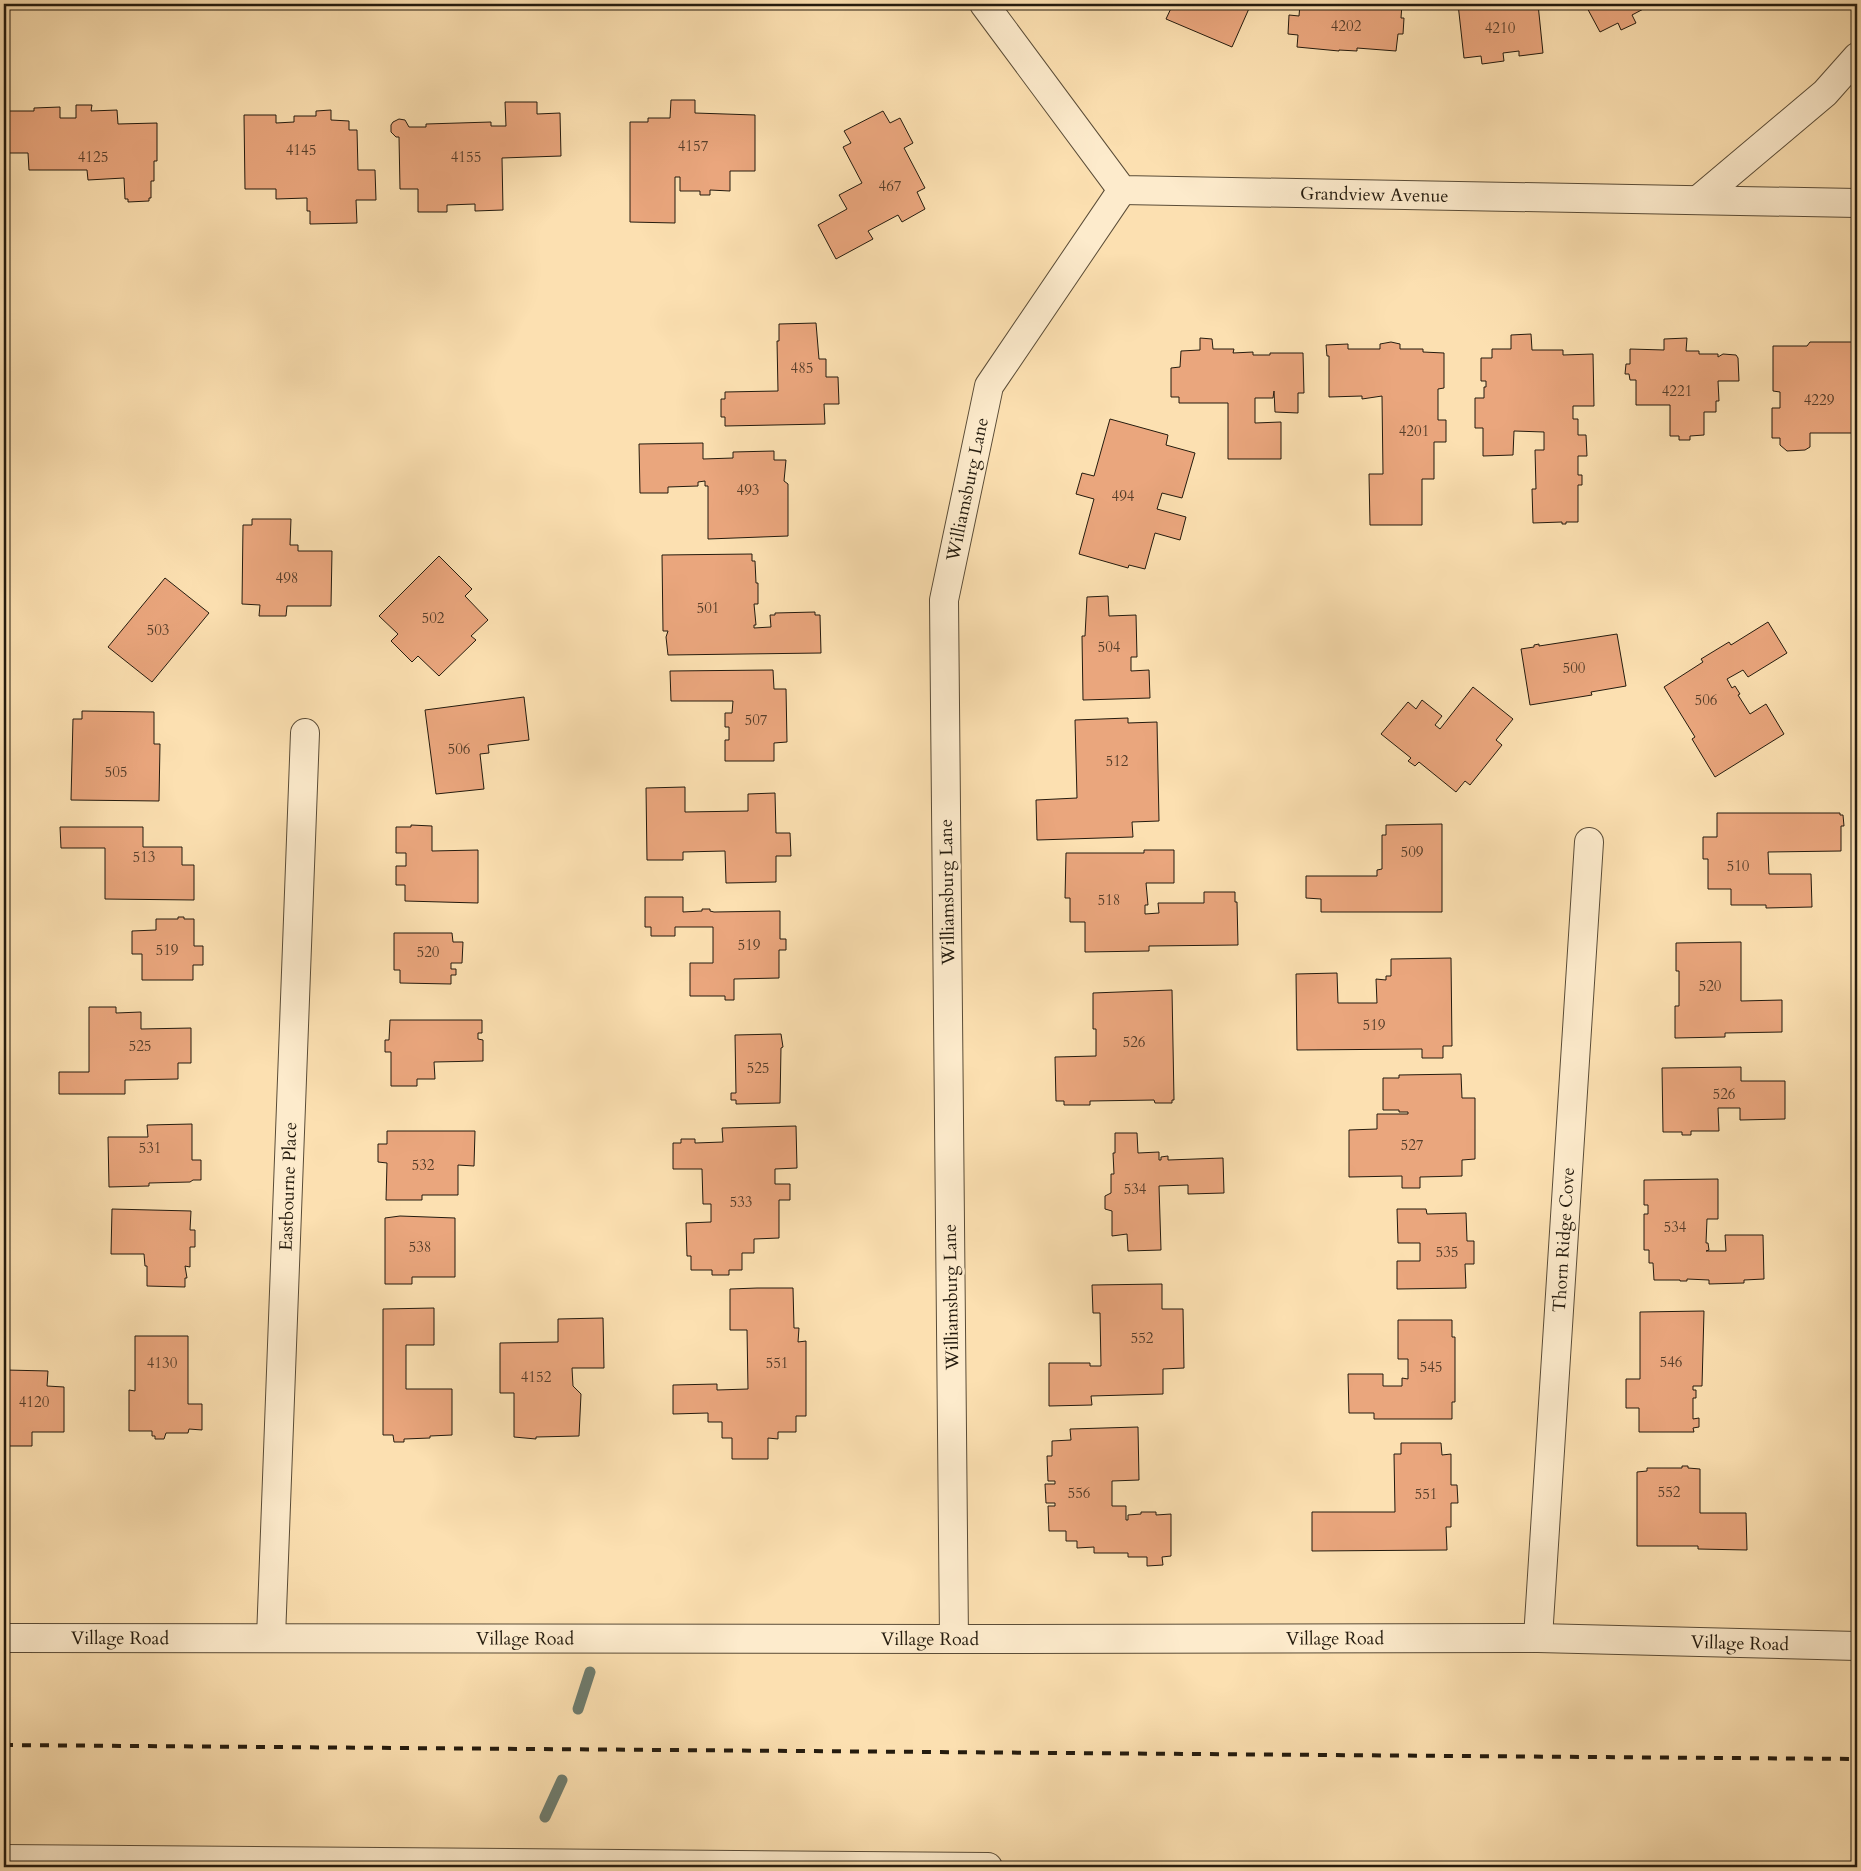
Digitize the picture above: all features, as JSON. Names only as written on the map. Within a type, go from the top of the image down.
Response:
[{"type":"street","points":[[984,4],[1122,190]]},
{"type":"street","points":[[1698,200],[1825,93],[1857,58]]},
{"type":"street","name":"Grandview Avenue","points":[[1122,190],[1857,203]]},
{"type":"street","name":"Williamsburg Lane","points":[[954,1639],[944,600],[989,386],[1122,190]]},
{"type":"street","name":"Eastbourne Place","points":[[271,1638],[305,734]]},
{"type":"street","name":"Thorn Ridge Cove","points":[[1538,1638],[1590,842]]},
{"type":"street","name":"Village Road","points":[[4,1638],[1538,1638],[1857,1646]]},
{"type":"street","points":[[4,1858],[170,1864],[988,1867]]},
{"type":"building","points":[[1173,4],[1251,4],[1232,47],[1166,19]]},
{"type":"building","points":[[1300,4],[1402,4],[1401,18],[1404,18],[1403,34],[1398,34],[1396,51],[1357,48],[1357,51],[1339,51],[1297,47],[1298,35],[1288,34],[1289,15],[1299,16]]},
{"type":"building","points":[[1458,4],[1538,4],[1543,53],[1519,56],[1519,51],[1503,53],[1504,61],[1482,64],[1481,56],[1464,58]]},
{"type":"building","points":[[1585,4],[1651,5],[1632,15],[1636,23],[1621,30],[1618,23],[1600,32]]},
{"type":"building","points":[[671,100],[695,100],[695,113],[755,115],[755,171],[730,171],[730,191],[710,190],[710,195],[700,195],[700,191],[680,191],[680,177],[675,177],[675,223],[630,222],[630,122],[648,122],[648,118],[670,118]]},
{"type":"building","points":[[505,102],[537,102],[537,114],[560,113],[561,156],[502,158],[503,210],[475,211],[475,204],[447,205],[447,212],[418,212],[418,189],[400,189],[399,137],[396,137],[391,132],[393,122],[399,119],[405,120],[409,127],[426,127],[426,124],[491,122],[491,126],[506,126]]},
{"type":"building","points":[[76,105],[92,105],[91,111],[117,110],[118,124],[157,123],[157,161],[154,161],[154,181],[151,181],[151,198],[149,198],[149,201],[128,202],[128,199],[125,199],[124,178],[88,180],[87,170],[29,170],[28,153],[7,153],[7,111],[34,111],[34,108],[60,107],[60,118],[76,118]]},
{"type":"building","points":[[331,110],[331,120],[349,121],[349,130],[357,130],[358,170],[375,170],[376,200],[356,200],[357,223],[310,224],[307,198],[276,199],[276,189],[245,189],[244,115],[276,115],[276,123],[294,122],[294,116],[316,116],[316,111]]},
{"type":"building","points":[[883,111],[890,123],[900,118],[913,143],[904,148],[925,188],[917,192],[925,209],[902,222],[898,215],[868,231],[873,239],[836,259],[818,225],[847,209],[839,195],[862,183],[843,147],[851,143],[844,131]]},
{"type":"building","points":[[816,323],[819,359],[826,359],[826,377],[838,377],[839,404],[824,404],[825,424],[725,426],[725,417],[721,417],[721,399],[725,399],[725,392],[778,391],[777,341],[779,341],[779,324]]},
{"type":"building","points":[[1531,334],[1532,350],[1563,350],[1563,355],[1593,354],[1594,406],[1573,406],[1573,419],[1578,419],[1578,435],[1586,435],[1587,456],[1578,456],[1578,475],[1582,475],[1582,485],[1578,485],[1578,522],[1566,522],[1566,524],[1562,524],[1562,522],[1533,523],[1532,489],[1536,489],[1535,450],[1544,450],[1544,432],[1514,431],[1513,455],[1483,456],[1483,428],[1475,428],[1475,398],[1484,398],[1484,387],[1486,387],[1486,381],[1481,381],[1481,358],[1492,358],[1492,349],[1511,349],[1511,335]]},
{"type":"building","points":[[1200,338],[1212,339],[1213,349],[1234,349],[1233,353],[1253,352],[1253,355],[1270,355],[1270,353],[1303,353],[1304,393],[1298,393],[1298,413],[1275,412],[1274,391],[1273,398],[1255,398],[1255,423],[1281,422],[1281,459],[1228,459],[1228,403],[1179,403],[1179,397],[1171,397],[1171,368],[1180,367],[1181,351],[1200,350]]},
{"type":"building","points":[[1687,338],[1686,351],[1699,351],[1699,354],[1718,354],[1718,357],[1723,354],[1736,355],[1738,358],[1739,381],[1718,381],[1719,401],[1716,401],[1716,412],[1704,412],[1704,435],[1690,436],[1690,440],[1679,440],[1679,436],[1670,436],[1670,405],[1636,405],[1636,380],[1630,380],[1629,374],[1625,374],[1626,364],[1630,364],[1630,349],[1664,350],[1664,339]]},
{"type":"building","points":[[1391,342],[1400,344],[1400,349],[1423,349],[1423,352],[1444,353],[1444,388],[1438,389],[1438,420],[1446,420],[1446,442],[1434,442],[1434,479],[1422,479],[1422,525],[1370,525],[1369,474],[1383,474],[1382,396],[1362,399],[1362,396],[1329,397],[1329,356],[1327,356],[1326,345],[1348,344],[1348,349],[1380,349],[1380,344]]},
{"type":"building","points":[[1810,342],[1857,342],[1857,412],[1853,412],[1854,433],[1810,433],[1810,447],[1805,450],[1787,451],[1780,445],[1780,438],[1772,438],[1772,408],[1780,408],[1780,392],[1773,391],[1773,346],[1807,346]]},
{"type":"building","points":[[1110,419],[1168,435],[1166,445],[1195,453],[1182,498],[1162,493],[1157,509],[1186,517],[1180,540],[1155,533],[1145,569],[1129,565],[1128,568],[1079,554],[1094,499],[1076,494],[1082,473],[1094,476]]},
{"type":"building","points":[[703,443],[703,459],[733,458],[733,452],[774,451],[774,460],[786,460],[784,481],[788,484],[788,536],[708,539],[708,486],[705,486],[705,481],[698,482],[698,486],[668,487],[668,493],[640,493],[639,444]]},
{"type":"building","points":[[252,519],[291,519],[290,545],[298,545],[298,551],[332,551],[331,606],[287,606],[286,616],[259,616],[260,605],[242,604],[243,525],[252,525]]},
{"type":"building","points":[[752,554],[752,561],[755,561],[756,583],[758,583],[758,604],[754,604],[756,625],[754,625],[754,628],[771,627],[770,615],[775,615],[775,613],[815,612],[815,615],[820,615],[821,653],[668,655],[666,637],[668,631],[663,631],[662,555]]},
{"type":"building","points":[[439,556],[472,589],[465,596],[488,620],[471,636],[476,640],[439,676],[418,656],[412,662],[391,641],[398,634],[379,616]]},
{"type":"building","points":[[165,578],[209,613],[152,682],[108,647]]},
{"type":"building","points":[[1108,596],[1109,616],[1136,615],[1137,657],[1131,657],[1131,671],[1149,670],[1150,698],[1083,700],[1082,636],[1085,636],[1087,597]]},
{"type":"building","points":[[1768,622],[1787,653],[1748,677],[1743,670],[1727,679],[1732,688],[1735,686],[1740,694],[1738,695],[1750,714],[1766,704],[1784,734],[1715,777],[1692,739],[1695,737],[1664,687],[1703,662],[1701,659],[1729,642],[1731,645]]},
{"type":"building","points":[[1617,634],[1626,686],[1591,692],[1592,695],[1530,705],[1521,649],[1534,647],[1534,645],[1539,644],[1539,646]]},
{"type":"building","points":[[773,670],[774,689],[786,689],[787,742],[774,743],[774,761],[725,761],[725,740],[729,740],[729,727],[725,727],[725,713],[732,713],[733,701],[671,701],[670,671]]},
{"type":"building","points":[[1473,687],[1513,719],[1496,740],[1502,745],[1470,785],[1465,781],[1456,792],[1419,762],[1415,766],[1408,761],[1411,758],[1381,734],[1408,702],[1416,709],[1422,700],[1442,716],[1435,725],[1440,729]]},
{"type":"building","points":[[524,697],[529,740],[488,745],[489,753],[480,754],[484,789],[436,794],[425,710]]},
{"type":"building","points":[[82,711],[154,712],[154,744],[160,744],[159,801],[71,800],[73,719],[82,719]]},
{"type":"building","points":[[1128,718],[1128,723],[1157,722],[1159,821],[1132,822],[1133,837],[1037,840],[1036,800],[1077,798],[1075,720]]},
{"type":"building","points":[[685,787],[685,812],[748,811],[748,794],[775,793],[776,833],[790,833],[791,856],[776,856],[776,882],[726,883],[725,851],[683,852],[683,860],[647,860],[646,788]]},
{"type":"building","points":[[1717,813],[1840,813],[1840,815],[1843,815],[1844,826],[1841,826],[1841,851],[1768,852],[1769,874],[1811,874],[1812,907],[1766,908],[1766,905],[1731,905],[1731,889],[1708,889],[1708,859],[1703,859],[1703,837],[1717,837]]},
{"type":"building","points":[[1442,824],[1442,912],[1321,912],[1321,899],[1306,898],[1306,876],[1377,876],[1377,870],[1382,869],[1382,835],[1386,835],[1386,825]]},
{"type":"building","points":[[411,825],[432,826],[432,851],[478,850],[478,903],[405,901],[405,885],[396,885],[396,866],[406,866],[406,853],[396,853],[396,827],[411,827]]},
{"type":"building","points":[[60,827],[143,827],[143,847],[182,847],[182,865],[194,865],[194,900],[105,899],[105,848],[61,848]]},
{"type":"building","points":[[1144,850],[1174,850],[1174,883],[1146,883],[1148,905],[1145,905],[1145,914],[1159,913],[1158,903],[1204,903],[1204,892],[1235,892],[1238,945],[1149,946],[1149,951],[1085,952],[1085,922],[1070,922],[1070,898],[1065,898],[1066,853],[1144,853]]},
{"type":"building","points":[[645,897],[683,897],[683,912],[702,911],[702,909],[710,909],[710,911],[714,912],[780,911],[780,939],[786,939],[786,950],[779,950],[779,978],[734,979],[734,1000],[725,1000],[725,996],[690,996],[690,963],[713,963],[713,927],[675,927],[675,936],[651,936],[651,927],[645,927]]},
{"type":"building","points":[[178,917],[194,919],[194,946],[203,946],[203,965],[193,965],[193,980],[142,980],[142,954],[132,954],[132,931],[156,930],[156,919],[178,919]]},
{"type":"building","points":[[394,933],[452,933],[453,942],[463,942],[462,963],[451,963],[451,969],[456,969],[456,975],[451,975],[451,984],[400,983],[400,970],[394,970]]},
{"type":"building","points":[[1741,942],[1741,1001],[1782,1000],[1782,1032],[1725,1033],[1725,1037],[1675,1038],[1675,1006],[1679,1006],[1679,971],[1676,971],[1676,943]]},
{"type":"building","points":[[1451,958],[1452,1046],[1443,1046],[1443,1058],[1422,1058],[1422,1049],[1297,1050],[1296,974],[1337,973],[1338,1003],[1377,1003],[1376,979],[1386,980],[1386,976],[1391,976],[1391,959]]},
{"type":"building","points":[[1172,990],[1174,1100],[1172,1100],[1172,1103],[1155,1103],[1154,1100],[1090,1101],[1090,1105],[1064,1105],[1064,1101],[1056,1101],[1055,1057],[1096,1056],[1096,1029],[1093,1029],[1093,993]]},
{"type":"building","points":[[89,1007],[116,1007],[116,1013],[141,1012],[141,1029],[191,1028],[191,1063],[178,1063],[178,1079],[125,1080],[125,1094],[59,1094],[59,1072],[89,1072]]},
{"type":"building","points":[[390,1020],[482,1020],[482,1033],[478,1033],[478,1039],[483,1040],[483,1061],[434,1062],[435,1079],[417,1079],[417,1086],[391,1086],[391,1052],[385,1052],[385,1040],[389,1040]]},
{"type":"building","points":[[781,1034],[783,1047],[781,1048],[780,1103],[736,1104],[736,1100],[731,1100],[731,1093],[736,1093],[735,1035]]},
{"type":"building","points":[[1741,1067],[1741,1081],[1785,1081],[1785,1119],[1740,1120],[1740,1108],[1718,1108],[1719,1131],[1691,1131],[1691,1135],[1682,1135],[1682,1132],[1663,1132],[1662,1068]]},
{"type":"building","points":[[1461,1074],[1462,1098],[1475,1098],[1475,1159],[1462,1160],[1462,1176],[1420,1177],[1420,1188],[1402,1188],[1402,1176],[1349,1177],[1349,1130],[1377,1129],[1377,1114],[1408,1114],[1408,1112],[1399,1112],[1399,1110],[1383,1110],[1383,1078],[1399,1078],[1399,1075]]},
{"type":"building","points":[[192,1124],[192,1160],[201,1160],[201,1180],[149,1183],[149,1186],[109,1187],[108,1137],[148,1137],[147,1125]]},
{"type":"building","points":[[796,1126],[797,1168],[775,1169],[775,1184],[790,1184],[790,1200],[779,1200],[779,1238],[754,1239],[754,1253],[742,1253],[742,1270],[729,1270],[729,1275],[712,1275],[712,1270],[691,1270],[691,1256],[687,1256],[686,1223],[711,1222],[711,1204],[703,1204],[702,1169],[673,1169],[673,1143],[681,1143],[681,1139],[695,1139],[695,1143],[723,1142],[722,1128]]},
{"type":"building","points":[[387,1131],[475,1131],[474,1166],[458,1165],[458,1195],[422,1195],[422,1200],[386,1200],[387,1163],[378,1162],[378,1144],[387,1144]]},
{"type":"building","points":[[1115,1133],[1137,1133],[1138,1153],[1159,1152],[1159,1160],[1161,1160],[1161,1157],[1168,1156],[1168,1160],[1223,1158],[1224,1193],[1188,1194],[1188,1185],[1159,1186],[1161,1250],[1128,1251],[1127,1234],[1112,1236],[1112,1211],[1105,1209],[1105,1196],[1111,1193],[1111,1174],[1114,1174],[1113,1153],[1115,1153]]},
{"type":"building","points":[[1718,1179],[1718,1219],[1707,1219],[1706,1243],[1708,1243],[1709,1250],[1706,1251],[1726,1251],[1725,1235],[1763,1235],[1764,1279],[1744,1280],[1744,1283],[1709,1284],[1709,1280],[1654,1280],[1653,1263],[1649,1263],[1649,1250],[1644,1250],[1644,1214],[1648,1214],[1648,1205],[1644,1205],[1644,1180]]},
{"type":"building","points":[[112,1209],[191,1211],[190,1230],[195,1230],[195,1247],[190,1247],[190,1267],[185,1266],[187,1278],[185,1278],[185,1287],[147,1286],[147,1266],[145,1266],[144,1254],[111,1254]]},
{"type":"building","points":[[1397,1209],[1426,1209],[1427,1214],[1466,1213],[1467,1241],[1474,1241],[1474,1264],[1465,1264],[1466,1288],[1397,1289],[1397,1261],[1420,1261],[1420,1243],[1398,1243]]},
{"type":"building","points":[[400,1216],[455,1218],[455,1277],[412,1277],[412,1284],[385,1284],[385,1218]]},
{"type":"building","points":[[1162,1284],[1162,1309],[1183,1309],[1184,1368],[1163,1369],[1163,1394],[1091,1396],[1092,1405],[1049,1406],[1049,1363],[1090,1363],[1090,1366],[1101,1366],[1100,1313],[1093,1313],[1092,1285]]},
{"type":"building","points":[[793,1288],[794,1328],[799,1328],[798,1342],[806,1341],[806,1416],[796,1416],[796,1432],[778,1432],[778,1439],[768,1438],[768,1459],[732,1459],[732,1438],[722,1438],[722,1422],[708,1422],[708,1413],[673,1414],[673,1385],[717,1384],[717,1390],[748,1389],[747,1330],[730,1330],[730,1289]]},
{"type":"building","points":[[434,1308],[434,1345],[406,1345],[406,1389],[452,1389],[452,1435],[404,1439],[404,1442],[394,1442],[393,1435],[383,1435],[383,1309]]},
{"type":"building","points":[[1704,1311],[1702,1386],[1693,1386],[1693,1390],[1696,1390],[1696,1398],[1693,1398],[1693,1419],[1699,1418],[1699,1427],[1693,1428],[1694,1432],[1639,1432],[1639,1408],[1626,1408],[1626,1379],[1640,1379],[1640,1312]]},
{"type":"building","points":[[603,1318],[604,1368],[572,1368],[573,1386],[581,1394],[579,1436],[536,1437],[536,1439],[514,1437],[514,1393],[500,1393],[500,1343],[558,1342],[558,1319]]},
{"type":"building","points":[[1398,1320],[1452,1320],[1452,1337],[1455,1337],[1455,1402],[1452,1402],[1452,1419],[1374,1419],[1374,1413],[1349,1413],[1348,1374],[1383,1374],[1383,1386],[1402,1386],[1402,1378],[1408,1379],[1408,1359],[1398,1359]]},
{"type":"building","points":[[135,1336],[188,1336],[188,1404],[202,1404],[202,1430],[189,1429],[188,1433],[166,1433],[164,1439],[155,1439],[155,1436],[152,1436],[152,1431],[129,1431],[129,1390],[135,1391]]},
{"type":"building","points":[[6,1370],[48,1371],[47,1386],[64,1387],[64,1432],[32,1432],[32,1446],[6,1446],[7,1418],[4,1418],[4,1376],[6,1376]]},
{"type":"building","points":[[1138,1427],[1139,1480],[1112,1481],[1112,1506],[1126,1506],[1126,1520],[1128,1520],[1128,1515],[1141,1514],[1141,1512],[1156,1512],[1156,1515],[1171,1514],[1171,1556],[1162,1557],[1163,1565],[1147,1566],[1147,1557],[1128,1557],[1128,1553],[1094,1553],[1094,1547],[1077,1548],[1077,1541],[1066,1541],[1066,1531],[1049,1531],[1048,1506],[1055,1506],[1055,1503],[1046,1503],[1045,1484],[1055,1484],[1055,1481],[1048,1481],[1047,1456],[1052,1456],[1052,1441],[1071,1440],[1070,1429]]},
{"type":"building","points":[[1401,1443],[1441,1443],[1442,1455],[1451,1454],[1451,1485],[1457,1485],[1458,1503],[1451,1503],[1451,1527],[1446,1527],[1447,1550],[1312,1551],[1312,1512],[1395,1512],[1394,1454],[1401,1454]]},
{"type":"building","points":[[1682,1466],[1700,1469],[1700,1513],[1746,1513],[1747,1550],[1698,1549],[1698,1546],[1637,1546],[1637,1472],[1647,1471],[1647,1468],[1682,1468]]},
{"type":"waterway","points":[[578,1709],[590,1672]]},
{"type":"waterway","points":[[545,1817],[562,1780]]},
{"type":"railway","points":[[4,1745],[1857,1759]]}]
